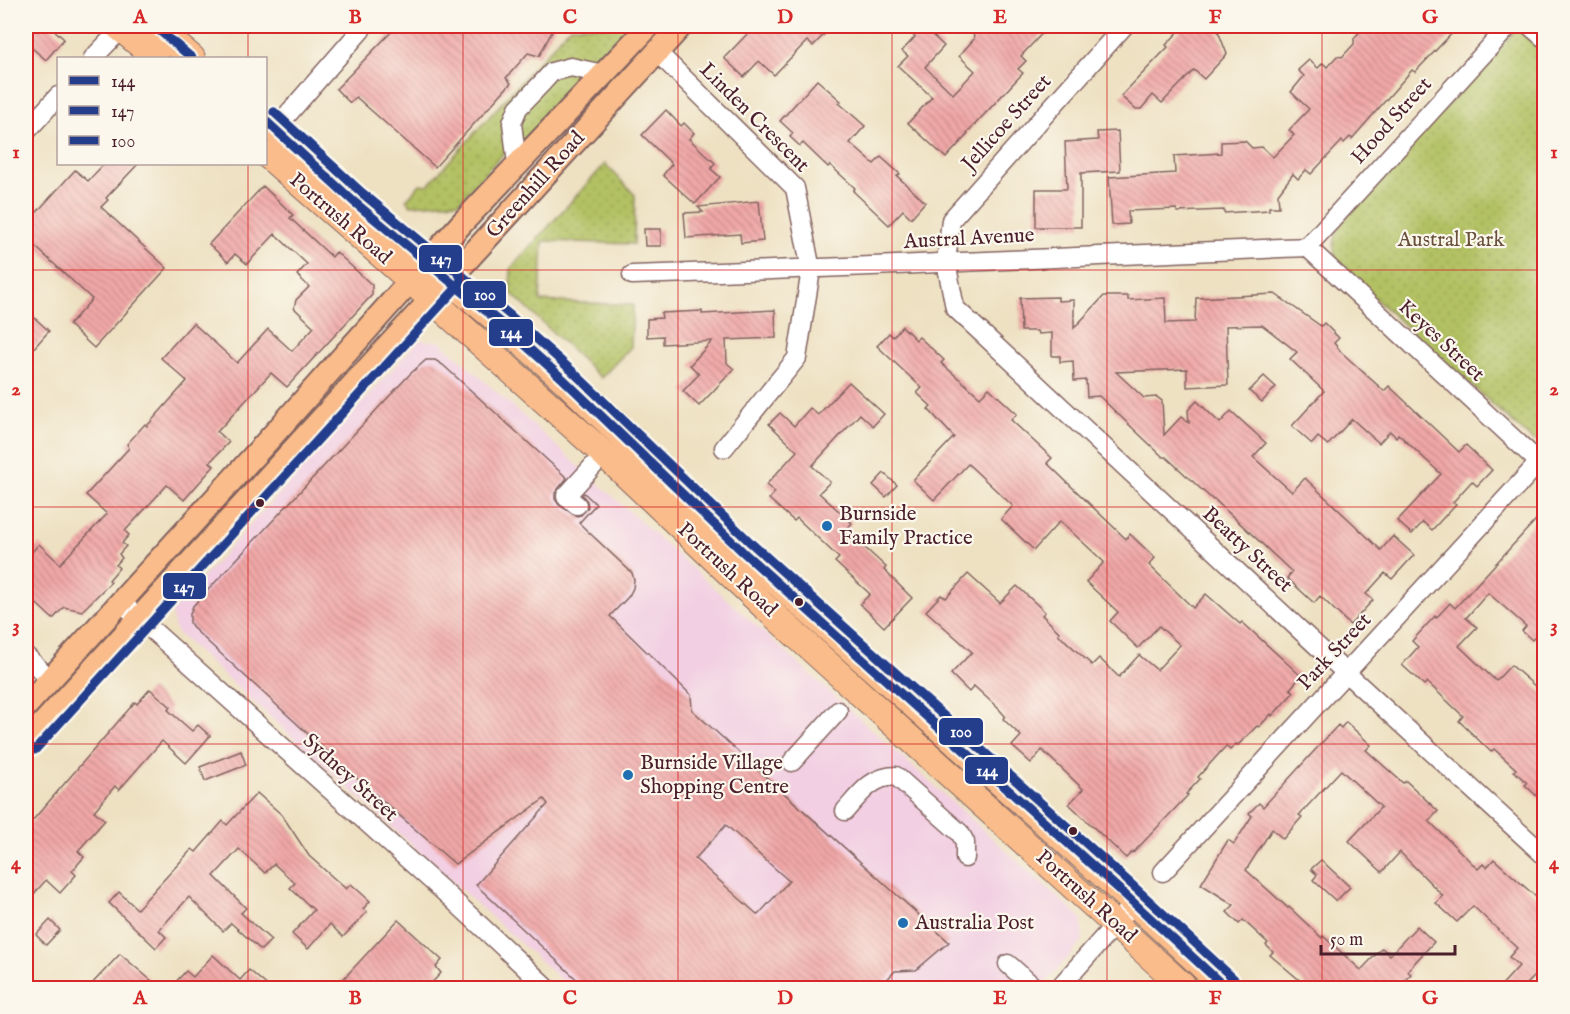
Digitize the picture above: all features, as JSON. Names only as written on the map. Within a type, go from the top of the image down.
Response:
[{"type":"highway","points":[[154,26],[191,57]]},
{"type":"highway","points":[[120,27],[155,57]]},
{"type":"highway","name":"Portrush Road","points":[[270,125],[353,201],[419,271],[431,299],[604,454],[765,607],[1185,988]]},
{"type":"highway","name":"Portrush Road","points":[[267,155],[419,271],[449,280],[503,325],[563,379],[743,552],[1226,988]]},
{"type":"main road","name":"Greenhill Road","points":[[26,706],[517,164],[649,26]]},
{"type":"main road","name":"Greenhill Road","points":[[26,742],[681,26]]},
{"type":"street","points":[[270,125],[361,30],[359,26]]},
{"type":"street","name":"Jellicoe Street","points":[[946,261],[951,220],[1124,26]]},
{"type":"street","name":"Hood Street","points":[[1307,247],[1509,26]]},
{"type":"street","points":[[1530,26],[1545,38]]},
{"type":"street","points":[[94,57],[120,27]]},
{"type":"street","name":"Linden Crescent","points":[[657,52],[795,188],[811,270],[797,358],[724,448]]},
{"type":"street","points":[[517,164],[512,123],[518,108],[552,72],[571,67],[603,74]]},
{"type":"street","points":[[26,132],[57,97]]},
{"type":"street","name":"Austral Avenue","points":[[632,275],[811,270],[946,261],[1307,247]]},
{"type":"street","name":"Keyes Street","points":[[1307,247],[1543,462]]},
{"type":"street","name":"Beatty Street","points":[[946,261],[955,308],[1346,673],[1545,855]]},
{"type":"street","points":[[577,505],[566,496],[604,454]]},
{"type":"street","name":"Park Street","points":[[1163,872],[1543,462]]},
{"type":"street","name":"Sydney Street","points":[[121,602],[548,988]]},
{"type":"street","points":[[26,656],[50,679]]},
{"type":"street","points":[[793,763],[838,711]]},
{"type":"street","points":[[845,811],[870,784],[873,775],[896,777],[960,833],[965,842],[965,858]]},
{"type":"street","points":[[1059,988],[1134,903]]},
{"type":"street","points":[[1008,964],[1035,988]]},
{"type":"shaded area","name":"Burnside Village Shopping Centre","points":[[419,340],[441,342],[1081,918],[1083,941],[1040,988],[570,988],[176,632],[171,612]]},
{"type":"green space","points":[[571,26],[637,26],[522,144],[502,155],[459,202],[411,205],[406,200],[420,184],[428,185]]},
{"type":"green space","name":"Austral Park","points":[[1519,27],[1544,50],[1544,438],[1538,441],[1532,440],[1342,269],[1337,262],[1334,247],[1340,226],[1349,213]]},
{"type":"green space","points":[[605,164],[635,195],[634,244],[543,241],[540,301],[633,305],[631,347],[601,378],[510,292],[511,268]]},
{"type":"building","points":[[26,26],[50,26],[64,39],[46,60],[26,43]]},
{"type":"building","points":[[397,26],[555,26],[539,56],[528,53],[506,78],[511,83],[435,167],[356,97],[350,103],[336,89]]},
{"type":"building","points":[[755,26],[832,26],[813,46],[807,41],[774,75],[759,61],[744,77],[724,58]]},
{"type":"building","points":[[903,26],[938,26],[931,34],[944,46],[925,67],[953,94],[975,71],[959,56],[974,39],[973,30],[977,26],[1049,26],[1021,56],[1026,61],[1018,69],[1023,73],[946,158],[908,123],[932,97],[898,66],[908,56],[902,51],[915,37]]},
{"type":"building","points":[[1184,26],[1216,26],[1227,54],[1204,79],[1194,70],[1162,103],[1153,95],[1141,109],[1135,109],[1121,96],[1168,47],[1166,45]]},
{"type":"building","points":[[1365,26],[1459,26],[1415,72],[1412,70],[1352,139],[1350,137],[1344,143],[1342,141],[1311,174],[1306,170],[1298,179],[1293,174],[1278,194],[1279,207],[1269,207],[1269,210],[1224,213],[1224,210],[1177,212],[1177,209],[1128,211],[1129,224],[1112,225],[1109,177],[1175,173],[1174,156],[1221,153],[1221,142],[1245,141],[1252,148],[1262,147],[1273,157],[1294,135],[1289,130],[1309,109],[1291,92],[1304,76],[1298,70],[1309,60],[1318,68],[1323,63],[1327,67],[1337,56],[1342,57],[1354,44],[1354,38]]},
{"type":"building","points":[[817,80],[865,126],[850,143],[874,164],[881,157],[900,174],[897,176],[925,202],[911,218],[903,210],[889,225],[853,191],[855,188],[830,165],[828,167],[803,143],[800,146],[790,137],[793,133],[780,121]]},
{"type":"building","points":[[666,110],[681,126],[684,123],[694,133],[689,139],[715,163],[711,169],[720,177],[695,204],[663,175],[672,164],[642,135]]},
{"type":"building","points":[[1118,131],[1120,171],[1081,173],[1081,227],[1036,227],[1036,189],[1067,189],[1065,142],[1098,140],[1097,132]]},
{"type":"building","points":[[103,165],[137,165],[106,198],[108,200],[101,207],[167,268],[94,348],[69,325],[92,299],[26,238],[26,202],[37,212],[75,170],[88,181]]},
{"type":"building","points":[[263,186],[293,215],[290,218],[332,257],[336,252],[372,285],[372,295],[287,387],[271,373],[217,432],[229,442],[210,462],[214,466],[184,500],[167,485],[125,531],[129,535],[122,543],[126,546],[119,554],[122,558],[116,565],[119,568],[109,580],[111,582],[82,611],[64,607],[53,619],[26,594],[26,559],[39,544],[60,564],[107,514],[86,495],[129,448],[127,444],[145,424],[147,426],[187,381],[161,358],[193,323],[237,363],[268,329],[292,351],[314,327],[294,308],[296,300],[309,287],[297,275],[307,264],[275,234],[247,264],[235,254],[228,262],[209,244]]},
{"type":"building","points":[[759,201],[763,241],[741,243],[740,234],[686,238],[684,213],[703,212],[698,207]]},
{"type":"building","points":[[644,229],[661,229],[661,246],[645,246]]},
{"type":"building","points":[[1275,294],[1321,326],[1324,323],[1339,338],[1334,343],[1341,352],[1384,391],[1389,386],[1459,452],[1466,445],[1492,470],[1477,486],[1472,481],[1453,502],[1456,504],[1432,530],[1423,522],[1412,534],[1397,521],[1441,474],[1398,434],[1396,437],[1390,431],[1379,443],[1352,419],[1328,445],[1318,437],[1312,444],[1292,426],[1324,391],[1290,359],[1297,352],[1262,325],[1226,326],[1228,385],[1187,387],[1187,369],[1116,372],[1144,398],[1157,397],[1162,401],[1164,435],[1181,417],[1189,423],[1188,410],[1197,401],[1220,423],[1231,411],[1266,443],[1253,457],[1292,492],[1305,478],[1381,550],[1393,536],[1414,555],[1392,579],[1385,573],[1366,594],[1373,600],[1350,625],[1320,596],[1314,603],[1287,578],[1292,572],[1214,499],[1166,457],[1163,457],[1099,396],[1087,397],[1086,380],[1074,381],[1073,361],[1060,362],[1060,356],[1052,356],[1052,333],[1038,334],[1037,331],[1021,331],[1020,298],[1058,297],[1058,301],[1074,300],[1074,328],[1104,296],[1128,296],[1128,300],[1165,298],[1166,323],[1195,322],[1196,298]]},
{"type":"building","points":[[26,310],[49,331],[33,349],[26,343]]},
{"type":"building","points":[[775,310],[776,338],[726,340],[727,363],[734,369],[699,406],[683,391],[699,374],[690,365],[712,341],[663,344],[663,336],[647,337],[647,319],[662,318],[661,313],[702,311],[702,314]]},
{"type":"building","points":[[902,326],[916,340],[919,337],[944,360],[941,363],[980,397],[989,388],[1017,414],[1011,420],[1052,458],[1047,463],[1126,539],[1130,534],[1155,558],[1149,565],[1193,608],[1206,594],[1240,624],[1242,622],[1301,676],[1290,689],[1294,692],[1272,716],[1271,714],[1238,745],[1236,744],[1230,750],[1226,746],[1198,777],[1200,779],[1186,794],[1188,795],[1126,858],[1069,804],[1083,789],[1042,750],[1031,763],[1012,746],[1021,736],[1003,719],[1005,716],[999,709],[974,686],[969,692],[951,674],[972,652],[926,611],[941,595],[946,598],[968,574],[1000,603],[1017,586],[1045,612],[1042,615],[1059,632],[1058,634],[1092,665],[1099,658],[1119,677],[1139,655],[1157,670],[1180,645],[1159,626],[1138,648],[1110,621],[1118,612],[1086,582],[1104,562],[1060,521],[1034,550],[1001,519],[1013,506],[968,464],[934,500],[913,480],[954,437],[928,409],[931,406],[917,393],[922,388],[877,346],[889,333],[893,337]]},
{"type":"building","name":"Burnside Village Shopping Centre","points":[[426,360],[435,360],[443,365],[567,478],[555,493],[555,499],[559,505],[576,516],[581,515],[588,507],[582,495],[584,493],[596,504],[579,523],[632,573],[634,580],[629,596],[610,616],[691,695],[692,710],[949,942],[916,970],[895,971],[879,988],[586,988],[476,885],[548,804],[544,799],[455,864],[344,767],[194,629],[190,623],[193,606],[410,374]],"holes":[[[726,825],[789,881],[758,915],[695,859]]]},
{"type":"building","points":[[1264,376],[1276,387],[1262,402],[1249,391]]},
{"type":"building","points":[[849,382],[884,414],[873,426],[860,414],[812,466],[830,482],[819,493],[852,523],[847,529],[851,535],[886,567],[884,570],[912,598],[884,627],[860,604],[870,594],[835,562],[839,558],[797,518],[794,521],[769,499],[775,492],[766,485],[797,451],[769,424],[780,413],[794,426],[810,408],[818,415]]},
{"type":"building","points":[[884,473],[897,485],[886,497],[873,485]]},
{"type":"building","points":[[1545,510],[1545,627],[1532,640],[1522,631],[1526,626],[1488,593],[1466,618],[1477,627],[1459,646],[1496,681],[1511,665],[1545,695],[1545,804],[1525,785],[1527,783],[1514,771],[1516,769],[1494,749],[1491,752],[1459,721],[1463,716],[1427,682],[1424,685],[1402,665],[1418,647],[1412,641],[1435,616],[1436,618],[1450,603],[1455,608]]},
{"type":"building","points":[[150,689],[171,707],[168,710],[192,731],[198,725],[210,736],[186,763],[162,741],[119,790],[115,786],[94,811],[105,820],[78,851],[84,857],[72,871],[76,875],[60,893],[46,880],[26,903],[26,828],[135,702],[137,704]]},
{"type":"building","points":[[1346,722],[1371,745],[1366,750],[1403,783],[1406,781],[1438,811],[1429,821],[1478,869],[1483,864],[1487,867],[1494,859],[1545,905],[1545,966],[1523,988],[1499,988],[1519,966],[1509,957],[1517,948],[1473,906],[1457,922],[1436,903],[1443,896],[1400,852],[1382,872],[1349,841],[1381,807],[1341,770],[1299,815],[1302,817],[1283,839],[1272,829],[1246,870],[1361,970],[1382,948],[1390,955],[1417,926],[1434,942],[1407,971],[1411,974],[1397,988],[1309,988],[1270,955],[1273,952],[1266,945],[1268,943],[1243,920],[1239,924],[1227,912],[1234,905],[1201,884],[1228,840],[1234,844],[1252,816],[1249,813],[1259,803],[1263,807],[1338,725],[1341,728]]},
{"type":"building","points":[[241,751],[246,765],[205,781],[200,767]]},
{"type":"building","points":[[257,793],[282,815],[309,856],[346,889],[351,884],[370,901],[363,909],[367,912],[343,937],[330,924],[308,949],[292,934],[314,910],[290,888],[295,883],[274,864],[265,873],[239,849],[214,876],[246,908],[241,913],[271,940],[261,950],[231,923],[223,931],[189,897],[159,930],[166,937],[156,948],[109,903],[119,892],[137,909],[192,849],[196,852],[223,821],[227,825]]},
{"type":"building","points":[[1321,860],[1350,887],[1336,901],[1313,880],[1317,875],[1311,869]]},
{"type":"building","points":[[50,920],[60,930],[46,945],[36,935]]},
{"type":"building","points":[[398,920],[442,960],[436,967],[441,973],[427,988],[335,988]]},
{"type":"building","points":[[120,954],[160,988],[88,988]]},
{"type":"building","points":[[213,955],[240,980],[249,970],[270,988],[170,988],[186,971],[193,977]]},
{"type":"transit line","name":"144","points":[[154,26],[191,57]]},
{"type":"transit line","name":"147","points":[[35,750],[460,284],[461,277],[457,272],[361,192],[274,112]]},
{"type":"transit line","name":"100","points":[[274,112],[361,192],[511,316],[571,370],[751,543],[1234,979]]},
{"type":"transit line","name":"144","points":[[267,122],[353,201],[503,325],[563,379],[743,552],[1226,988]]},
{"type":"place","name":"Burnside Family Practice","points":[[827,526]]},
{"type":"place","name":"Burnside Village Shopping Centre","points":[[628,775]]},
{"type":"place","name":"Australia Post","points":[[903,923]]}]
